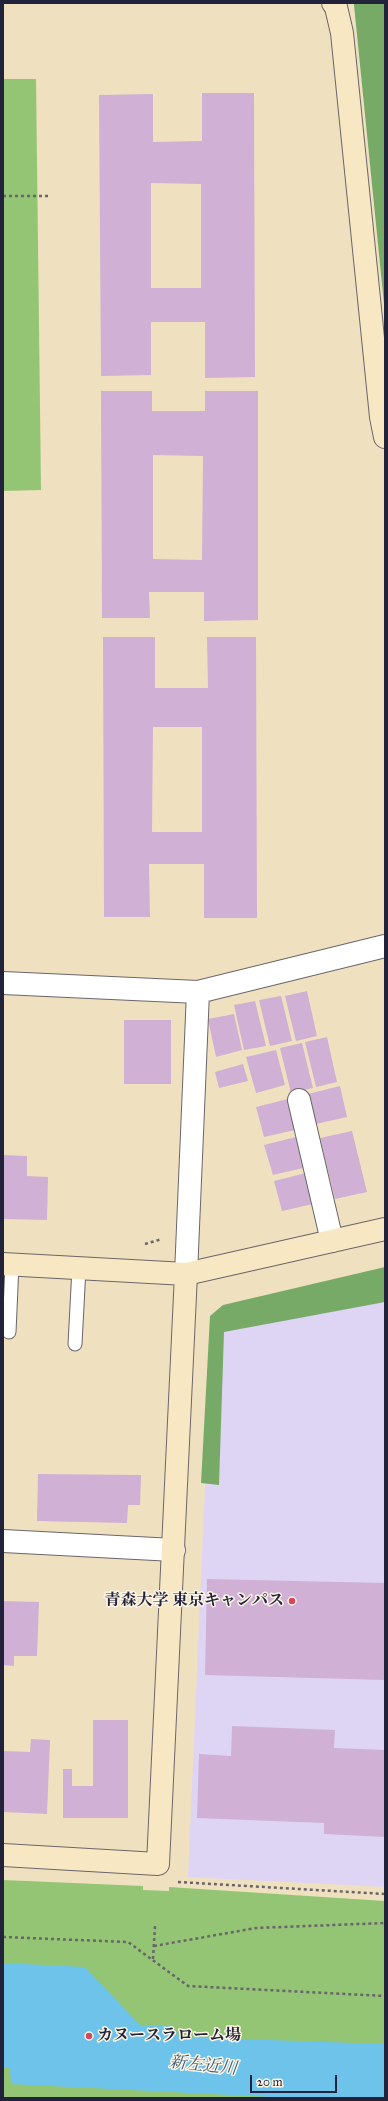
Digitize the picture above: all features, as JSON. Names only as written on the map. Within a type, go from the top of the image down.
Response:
[{"type":"street","points":[[333,3],[336,7],[342,32],[380,409],[385,437]]},
{"type":"street","points":[[3,983],[198,992],[385,946]]},
{"type":"street","points":[[3,1855],[158,1864],[174,1550],[198,992]]},
{"type":"street","points":[[300,1100],[332,1241]]},
{"type":"street","points":[[7,1265],[186,1274],[385,1229]]},
{"type":"street","points":[[3,1541],[174,1550]]},
{"type":"lane","points":[[7,1265],[9,1332]]},
{"type":"lane","points":[[75,1344],[78,1268]]},
{"type":"path","points":[[3,196],[48,196]]},
{"type":"path","points":[[177,1882],[385,1894]]},
{"type":"path","points":[[154,1946],[256,1928],[385,1923]]},
{"type":"path","points":[[153,1960],[155,1926]]},
{"type":"path","points":[[3,1936],[128,1942],[188,1986],[385,1996]]},
{"type":"shaded area","name":"青森大学 東京キャンパス","points":[[385,1293],[385,1887],[188,1877],[212,1326]]},
{"type":"green space","points":[[354,3],[385,3],[385,314],[354,5]]},
{"type":"green space","points":[[3,79],[36,79],[41,490],[3,491]]},
{"type":"green space","points":[[385,1267],[385,1302],[224,1332],[219,1485],[201,1483],[210,1316],[223,1305]]},
{"type":"green space","points":[[3,1880],[143,1886],[143,1890],[169,1891],[169,1887],[385,1901],[385,2098],[3,2098]]},
{"type":"water","name":"新左近川","points":[[3,1963],[85,1967],[140,2025],[172,2026],[180,2037],[385,2044],[385,2098],[291,2098],[11,2084],[10,2068],[3,2067]]},
{"type":"building","points":[[202,93],[254,93],[255,377],[205,378],[205,322],[151,322],[151,375],[101,376],[99,95],[153,94],[153,142],[202,141]],"holes":[[[151,183],[201,184],[201,288],[151,288]]]},
{"type":"building","points":[[101,391],[152,391],[152,411],[205,411],[205,391],[258,391],[258,620],[204,621],[204,592],[149,592],[150,618],[102,618]],"holes":[[[153,455],[203,456],[202,560],[153,559]]]},
{"type":"building","points":[[103,637],[155,637],[155,688],[208,688],[207,637],[256,637],[257,918],[204,918],[204,864],[149,864],[150,917],[104,917]],"holes":[[[153,727],[202,727],[202,832],[152,832]]]},
{"type":"building","points":[[307,991],[317,1036],[296,1041],[285,996]]},
{"type":"building","points":[[281,996],[292,1041],[270,1046],[259,1000]]},
{"type":"building","points":[[255,1001],[266,1046],[244,1050],[234,1005]]},
{"type":"building","points":[[234,1014],[242,1050],[216,1057],[208,1019]]},
{"type":"building","points":[[124,1020],[171,1020],[171,1084],[124,1084]]},
{"type":"building","points":[[327,1037],[337,1082],[316,1087],[305,1042]]},
{"type":"building","points":[[302,1043],[313,1088],[291,1093],[280,1048]]},
{"type":"building","points":[[276,1050],[285,1085],[256,1093],[246,1057]]},
{"type":"building","points":[[243,1064],[248,1081],[219,1088],[215,1072]]},
{"type":"building","points":[[340,1086],[347,1117],[316,1124],[308,1094]]},
{"type":"building","points":[[288,1099],[295,1130],[264,1137],[256,1107]]},
{"type":"building","points":[[352,1131],[367,1192],[335,1199],[320,1138]]},
{"type":"building","points":[[296,1137],[303,1168],[273,1175],[264,1145]]},
{"type":"building","points":[[3,1155],[27,1156],[27,1176],[48,1177],[47,1220],[3,1219]]},
{"type":"building","points":[[306,1173],[313,1204],[282,1211],[274,1181]]},
{"type":"building","points":[[38,1474],[141,1475],[140,1505],[128,1505],[127,1523],[37,1521]]},
{"type":"building","points":[[207,1579],[385,1583],[385,1680],[205,1675]]},
{"type":"building","points":[[3,1601],[39,1602],[37,1656],[14,1656],[14,1666],[3,1665]]},
{"type":"building","points":[[93,1720],[128,1720],[128,1818],[63,1818],[63,1769],[72,1769],[72,1786],[93,1786]]},
{"type":"building","points":[[232,1726],[335,1730],[334,1748],[385,1750],[385,1837],[324,1834],[324,1823],[197,1818],[199,1754],[231,1756]]},
{"type":"building","points":[[31,1739],[50,1740],[47,1814],[3,1812],[3,1751],[30,1752]]},
{"type":"place","name":"青森大学 東京キャンパス","points":[[292,1601]]},
{"type":"place","name":"カヌースラローム場","points":[[89,2036]]}]
